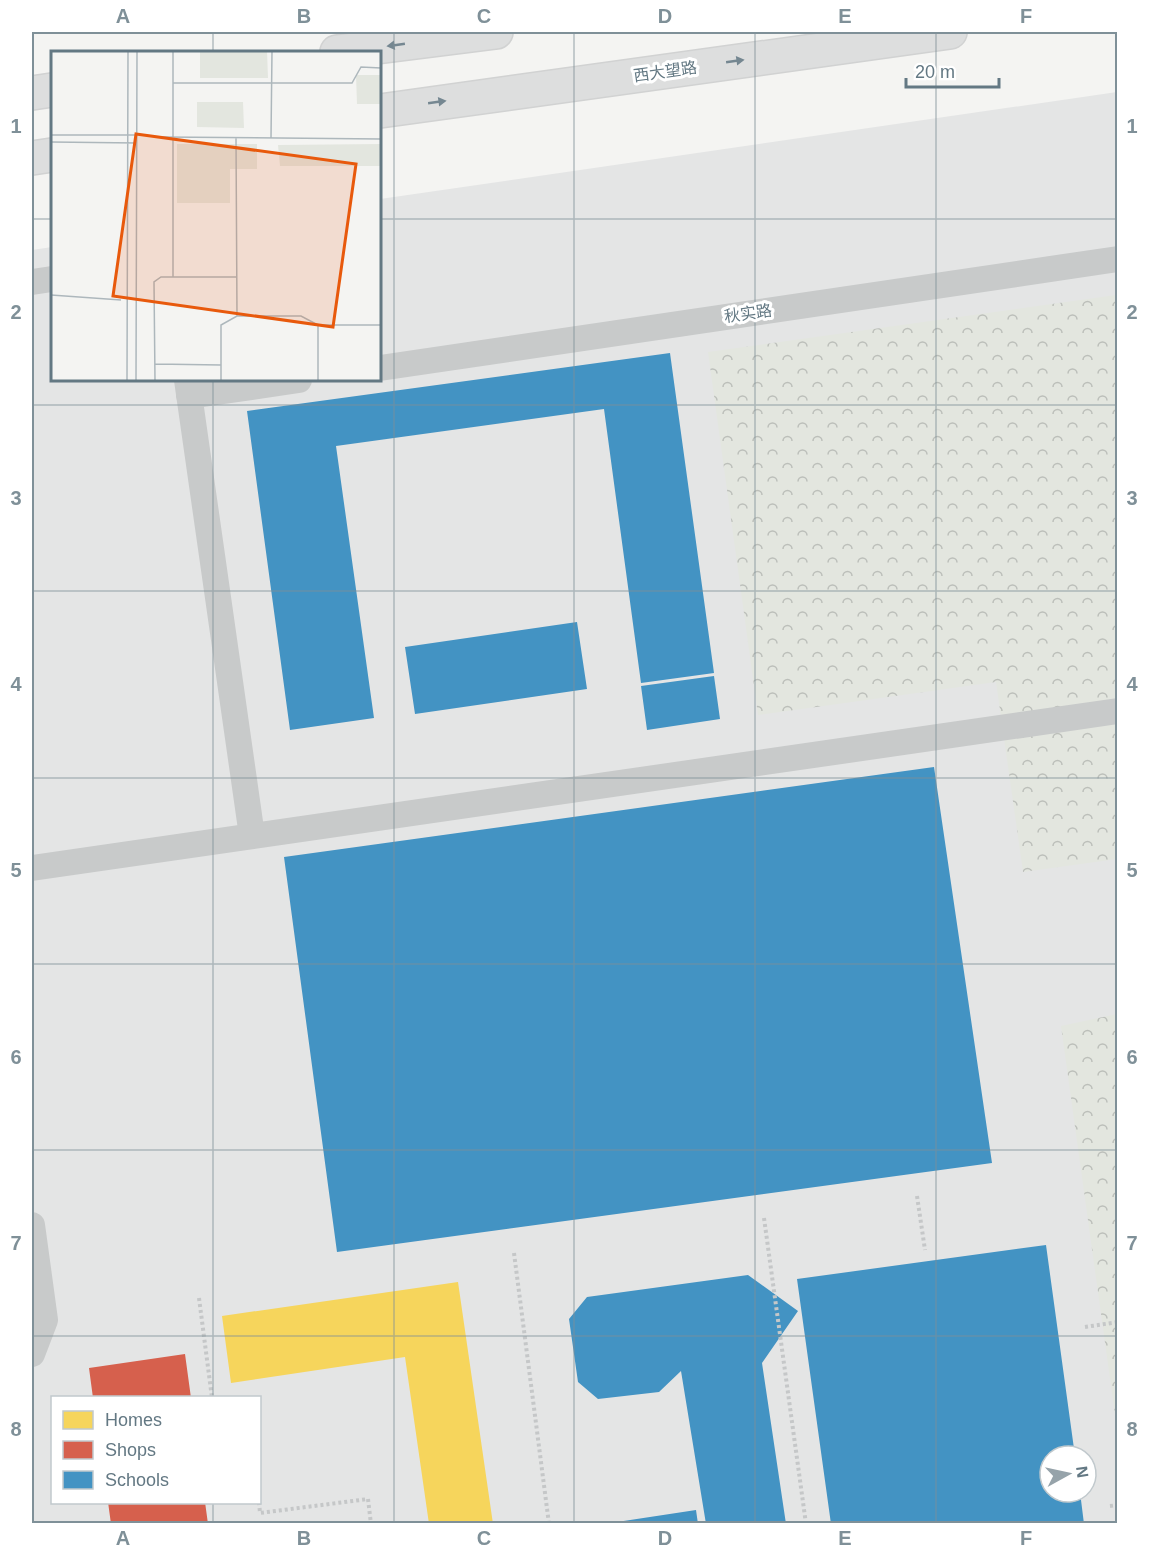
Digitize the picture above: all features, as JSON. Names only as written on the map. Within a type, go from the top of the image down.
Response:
[{"type":"main road","points":[[345,51],[496,32]]},
{"type":"main road","name":"西大望路","points":[[381,111],[950,32]]},
{"type":"main road","points":[[32,93],[51,90]]},
{"type":"main road","points":[[32,158],[51,155]]},
{"type":"street","name":"秋实路","points":[[381,368],[1118,259]]},
{"type":"street","points":[[32,282],[51,279]]},
{"type":"street","points":[[252,836],[188,388],[285,381]]},
{"type":"street","points":[[32,868],[1118,711]]},
{"type":"street","points":[[32,1225],[45,1320],[32,1354]]},
{"type":"path","points":[[917,1196],[925,1250]]},
{"type":"path","points":[[764,1218],[806,1524]]},
{"type":"path","points":[[514,1253],[549,1524]]},
{"type":"path","points":[[199,1298],[212,1396]]},
{"type":"path","points":[[1084,1327],[1118,1322]]},
{"type":"path","points":[[258,1504],[260,1513],[368,1499],[371,1524]]},
{"type":"path","points":[[1110,1506],[1118,1505]]},
{"type":"shaded area","points":[[1117,92],[1117,1523],[32,1523],[32,250],[51,247],[51,381],[381,381],[381,199]]},
{"type":"green space","points":[[1116,295],[1118,308],[1117,859],[1023,872],[996,682],[758,715],[708,352]]},
{"type":"green space","points":[[1118,1014],[1117,1429],[1061,1026]]},
{"type":"building: Homes","points":[[458,1282],[493,1524],[429,1524],[405,1357],[231,1383],[222,1316]]},
{"type":"building: Shops","points":[[185,1354],[191,1396],[93,1396],[89,1368]]},
{"type":"building: Shops","points":[[108,1504],[205,1504],[208,1524],[111,1524]]},
{"type":"building: Schools","points":[[670,353],[714,673],[641,683],[604,409],[336,446],[374,718],[290,730],[247,411]]},
{"type":"building: Schools","points":[[577,622],[587,689],[415,714],[405,647]]},
{"type":"building: Schools","points":[[714,676],[720,719],[647,730],[641,686]]},
{"type":"building: Schools","points":[[934,767],[992,1163],[337,1252],[284,857]]},
{"type":"building: Schools","points":[[1046,1245],[1073,1444],[1038,1444],[1038,1504],[1082,1504],[1084,1524],[831,1524],[797,1279]]},
{"type":"building: Schools","points":[[748,1275],[798,1311],[762,1363],[786,1524],[706,1524],[681,1371],[659,1392],[598,1399],[578,1382],[569,1319],[587,1297]]},
{"type":"building: Schools","points":[[696,1510],[698,1524],[617,1524],[617,1522]]}]
